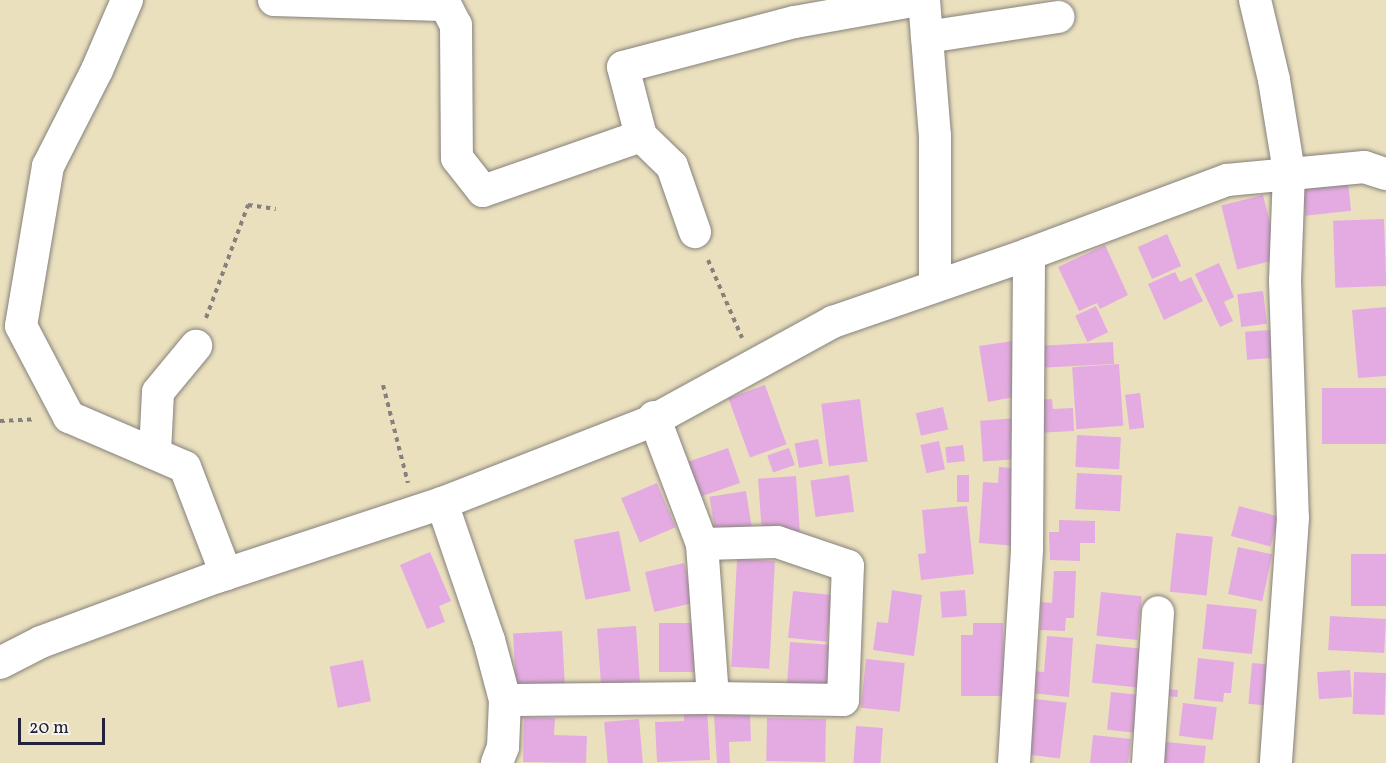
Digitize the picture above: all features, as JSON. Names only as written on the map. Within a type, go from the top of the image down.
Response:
[{"type":"street","points":[[127,0],[98,70],[48,166],[21,326],[69,417],[155,452],[185,467],[226,574]]},
{"type":"street","points":[[274,0],[442,2],[456,25],[458,158],[483,191],[641,136]]},
{"type":"street","points":[[695,232],[672,166],[641,136],[623,67],[795,22],[918,0]]},
{"type":"street","points":[[924,0],[935,136],[935,286]]},
{"type":"street","points":[[1255,0],[1274,80],[1289,172],[1285,281],[1293,518],[1276,763]]},
{"type":"street","points":[[927,38],[1058,17]]},
{"type":"street","points":[[0,663],[41,642],[226,574],[429,508],[654,417],[833,322],[1029,254],[1227,180],[1289,172],[1364,167],[1386,174]]},
{"type":"street","points":[[1014,763],[1027,548],[1029,254]]},
{"type":"street","points":[[155,452],[158,392],[196,346]]},
{"type":"street","points":[[654,417],[702,544],[713,698]]},
{"type":"street","points":[[429,508],[489,640],[505,700],[503,747],[497,763]]},
{"type":"street","points":[[505,700],[713,698],[843,700],[848,566],[777,542],[702,544]]},
{"type":"street","points":[[1148,763],[1158,612]]},
{"type":"path","points":[[196,346],[248,205],[276,208]]},
{"type":"path","points":[[695,232],[753,364]]},
{"type":"path","points":[[383,385],[429,508]]},
{"type":"building","points":[[1348,182],[1351,211],[1305,216],[1302,187]]},
{"type":"building","points":[[1263,195],[1279,259],[1237,269],[1221,205]]},
{"type":"building","points":[[1384,219],[1386,286],[1335,288],[1333,221]]},
{"type":"building","points":[[1167,234],[1181,266],[1152,279],[1138,247]]},
{"type":"building","points":[[1105,245],[1128,295],[1100,309],[1097,303],[1079,311],[1058,267]]},
{"type":"building","points":[[1219,263],[1234,297],[1224,302],[1233,321],[1220,327],[1195,274]]},
{"type":"building","points":[[1175,272],[1180,282],[1191,277],[1203,301],[1164,320],[1148,284]]},
{"type":"building","points":[[1263,291],[1267,324],[1241,327],[1237,294]]},
{"type":"building","points":[[1096,306],[1108,332],[1087,342],[1075,316]]},
{"type":"building","points":[[1386,307],[1386,376],[1358,378],[1352,310]]},
{"type":"building","points":[[1270,330],[1272,358],[1247,360],[1245,332]]},
{"type":"building","points":[[1020,340],[1019,396],[988,402],[979,346]]},
{"type":"building","points":[[1113,342],[1114,364],[1041,368],[1040,346]]},
{"type":"building","points":[[1119,364],[1123,426],[1076,429],[1072,367]]},
{"type":"building","points":[[765,385],[787,444],[750,458],[728,398]]},
{"type":"building","points":[[1322,388],[1386,388],[1386,444],[1322,444]]},
{"type":"building","points":[[1140,393],[1144,428],[1129,430],[1125,395]]},
{"type":"building","points":[[860,399],[868,462],[829,466],[821,404]]},
{"type":"building","points":[[1052,399],[1053,409],[1073,408],[1074,431],[1036,433],[1033,400]]},
{"type":"building","points":[[943,407],[948,429],[921,436],[916,413]]},
{"type":"building","points":[[1018,418],[1021,459],[983,462],[980,421]]},
{"type":"building","points":[[1077,435],[1121,437],[1119,469],[1075,467]]},
{"type":"building","points":[[818,439],[823,464],[799,468],[794,444]]},
{"type":"building","points":[[939,441],[945,469],[926,473],[920,445]]},
{"type":"building","points":[[963,445],[965,461],[947,463],[945,447]]},
{"type":"building","points":[[728,448],[740,483],[699,497],[687,462]]},
{"type":"building","points":[[789,448],[795,465],[773,473],[767,455]]},
{"type":"building","points":[[999,467],[1022,469],[1017,546],[979,543],[983,482],[998,483]]},
{"type":"building","points":[[1077,473],[1122,475],[1120,511],[1075,509]]},
{"type":"building","points":[[849,475],[854,512],[816,517],[810,480]]},
{"type":"building","points":[[957,475],[969,475],[969,502],[957,502]]},
{"type":"building","points":[[796,476],[800,532],[762,535],[758,479]]},
{"type":"building","points":[[657,483],[676,527],[640,542],[621,498]]},
{"type":"building","points":[[746,491],[753,533],[716,539],[709,497]]},
{"type":"building","points":[[967,506],[974,574],[921,580],[918,554],[926,553],[922,510]]},
{"type":"building","points":[[1239,506],[1279,517],[1271,547],[1231,536]]},
{"type":"building","points":[[1059,520],[1095,521],[1095,543],[1080,543],[1080,561],[1050,560],[1049,532],[1059,532]]},
{"type":"building","points":[[619,531],[631,591],[585,600],[574,540]]},
{"type":"building","points":[[1176,533],[1213,537],[1207,596],[1170,592]]},
{"type":"building","points":[[1238,547],[1272,554],[1262,601],[1228,594]]},
{"type":"building","points":[[430,552],[451,601],[439,606],[445,622],[427,629],[400,565]]},
{"type":"building","points":[[1351,554],[1386,554],[1386,606],[1351,606]]},
{"type":"building","points":[[737,559],[775,561],[769,669],[731,667]]},
{"type":"building","points":[[684,563],[693,603],[654,612],[645,572]]},
{"type":"building","points":[[1054,571],[1076,571],[1074,618],[1066,618],[1065,631],[1040,630],[1041,602],[1052,603]]},
{"type":"building","points":[[892,590],[922,595],[914,656],[873,650],[877,622],[888,623]]},
{"type":"building","points":[[965,590],[967,616],[942,618],[940,592]]},
{"type":"building","points":[[793,591],[832,595],[827,642],[788,638]]},
{"type":"building","points":[[1101,592],[1142,596],[1137,640],[1096,636]]},
{"type":"building","points":[[1207,604],[1257,609],[1252,654],[1202,649]]},
{"type":"building","points":[[1330,616],[1386,619],[1384,653],[1328,650]]},
{"type":"building","points":[[659,623],[694,623],[694,672],[659,672]]},
{"type":"building","points":[[973,623],[1003,623],[1004,696],[961,696],[961,635],[973,635]]},
{"type":"building","points":[[636,626],[641,691],[602,694],[597,629]]},
{"type":"building","points":[[562,631],[565,690],[516,692],[513,634]]},
{"type":"building","points":[[1047,636],[1073,638],[1069,697],[1031,693],[1033,671],[1044,672]]},
{"type":"building","points":[[790,642],[830,645],[827,691],[787,688]]},
{"type":"building","points":[[1096,644],[1142,649],[1138,688],[1092,683]]},
{"type":"building","points":[[1198,658],[1234,662],[1231,693],[1224,693],[1223,702],[1194,699]]},
{"type":"building","points":[[866,659],[905,663],[900,712],[861,708]]},
{"type":"building","points":[[363,660],[371,701],[338,708],[330,666]]},
{"type":"building","points":[[1252,663],[1273,665],[1269,706],[1248,704]]},
{"type":"building","points":[[1350,670],[1352,697],[1319,699],[1317,672]]},
{"type":"building","points":[[1354,672],[1386,673],[1385,715],[1353,714]]},
{"type":"building","points":[[1165,689],[1178,690],[1177,697],[1165,696]]},
{"type":"building","points":[[1111,692],[1142,695],[1138,733],[1107,730]]},
{"type":"building","points":[[1027,698],[1067,703],[1060,758],[1020,754]]},
{"type":"building","points":[[1183,703],[1217,707],[1213,740],[1179,736]]},
{"type":"building","points":[[707,707],[710,760],[657,762],[655,722],[684,721],[684,709]]},
{"type":"building","points":[[750,714],[751,741],[729,742],[730,763],[717,763],[714,715]]},
{"type":"building","points":[[524,717],[555,718],[554,735],[587,736],[586,763],[523,762]]},
{"type":"building","points":[[767,718],[826,719],[825,762],[766,761]]},
{"type":"building","points":[[639,719],[643,763],[608,763],[604,722]]},
{"type":"building","points":[[856,726],[883,728],[880,763],[853,763]]},
{"type":"building","points":[[1093,735],[1131,739],[1128,763],[1090,763]]},
{"type":"building","points":[[1166,742],[1206,746],[1204,763],[1164,763]]}]
